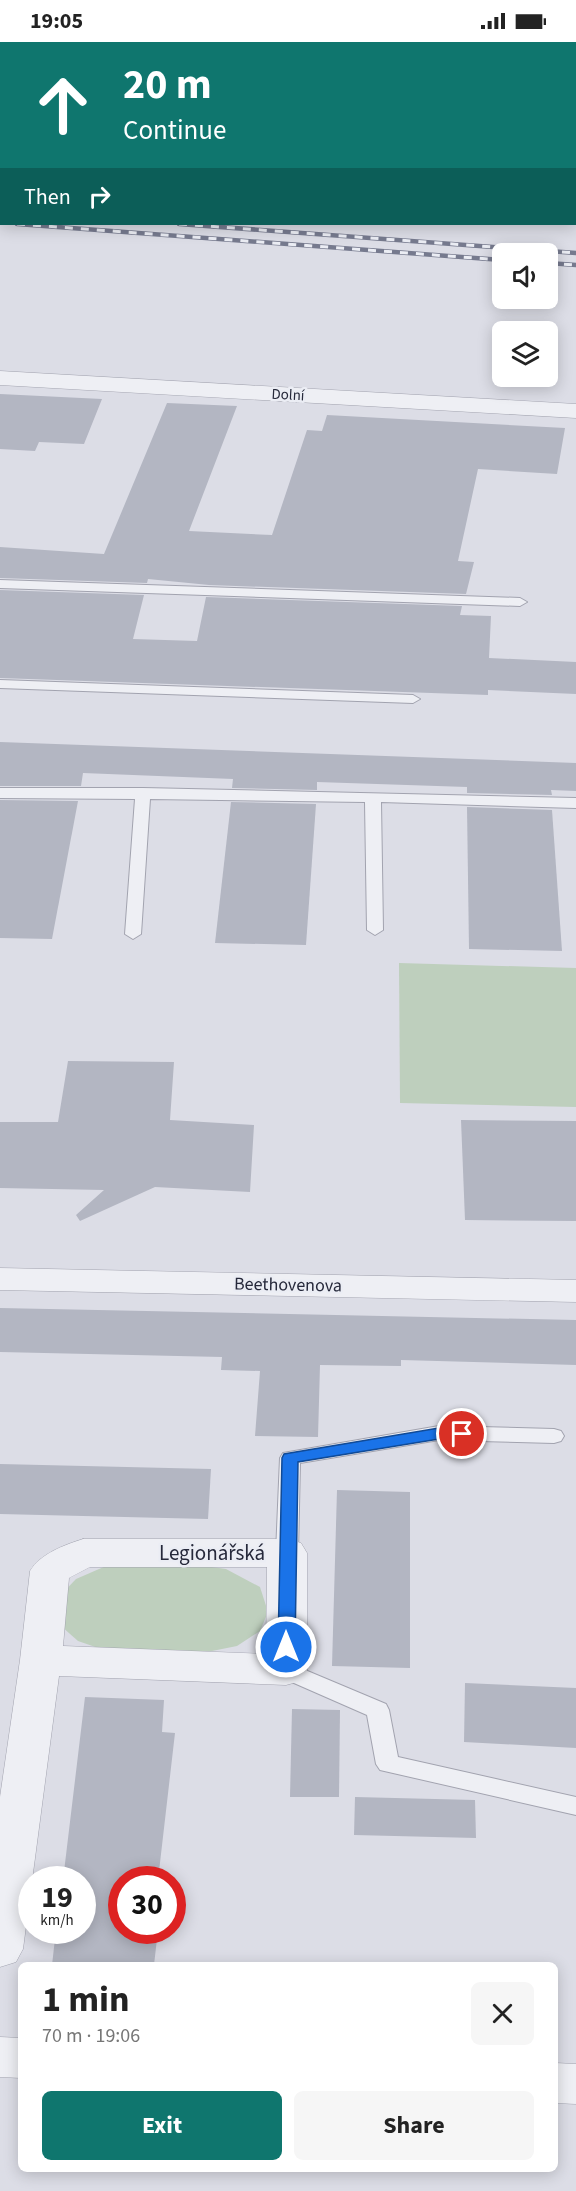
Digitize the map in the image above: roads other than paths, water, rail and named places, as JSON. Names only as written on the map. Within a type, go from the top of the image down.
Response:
[{"type":"street","name":"Dolní","points":[[0,378],[576,411]]},
{"type":"street","name":"Beethovenova","points":[[0,1279],[576,1291]]},
{"type":"street","name":"Legionářská","points":[[0,1949],[41,1660],[50,1571],[83,1553],[287,1553],[286,1670]]},
{"type":"street","points":[[41,1660],[286,1670]]},
{"type":"street","points":[[0,2057],[18,2058]]},
{"type":"street","points":[[558,2083],[576,2084]]},
{"type":"lane","points":[[0,584],[520,602]]},
{"type":"lane","points":[[0,684],[412,699]]},
{"type":"lane","points":[[0,792],[374,797],[576,803]]},
{"type":"lane","points":[[133,934],[143,793]]},
{"type":"lane","points":[[374,797],[375,930]]},
{"type":"lane","points":[[287,1553],[290,1458],[439,1433],[554,1436]]},
{"type":"lane","points":[[286,1670],[378,1710],[388,1764],[576,1806]]},
{"type":"railway","points":[[30,225],[492,259]]},
{"type":"railway","points":[[193,225],[576,253]]},
{"type":"railway","points":[[558,264],[576,265]]}]
